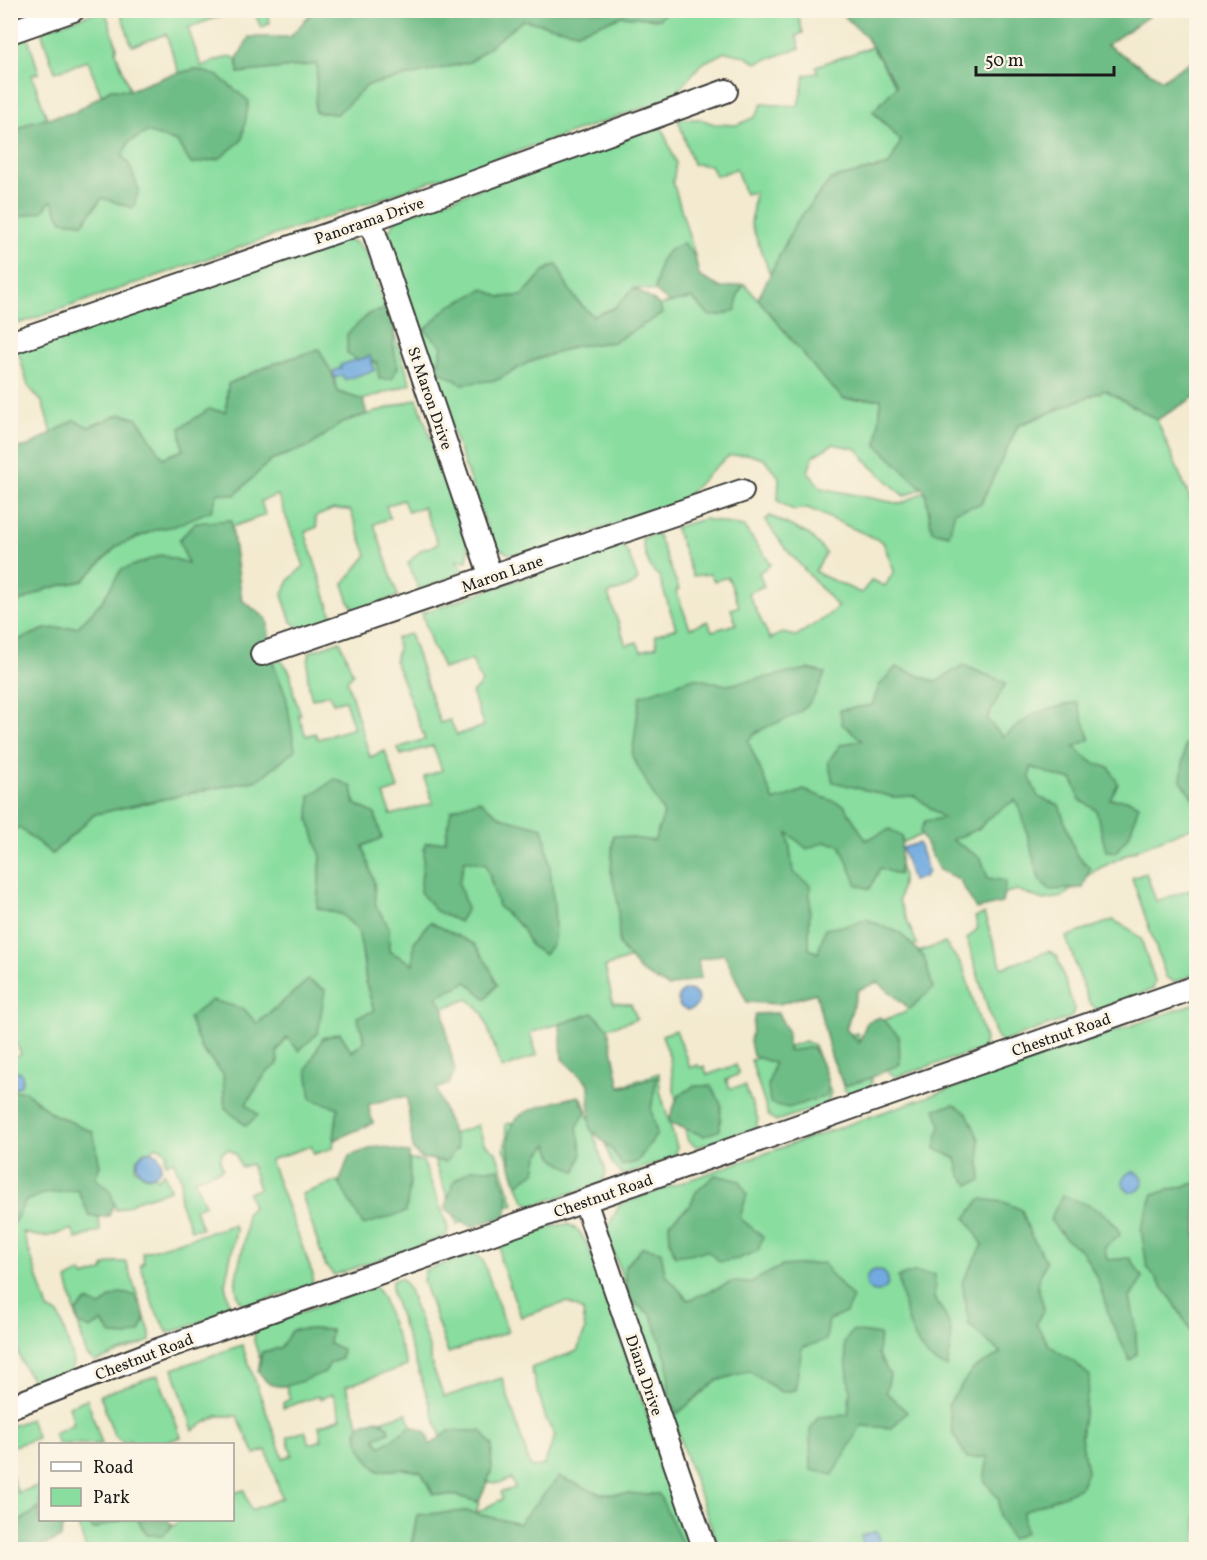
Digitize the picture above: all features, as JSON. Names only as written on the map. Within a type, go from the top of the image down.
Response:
[{"type":"street","points":[[10,32],[73,10]]},
{"type":"street","name":"Panorama Drive","points":[[10,344],[370,220],[726,91]]},
{"type":"street","name":"St Maron Drive","points":[[370,220],[491,577]]},
{"type":"street","name":"Maron Lane","points":[[262,654],[742,491]]},
{"type":"street","name":"Chestnut Road","points":[[10,1407],[161,1349],[1197,987]]},
{"type":"street","name":"Diana Drive","points":[[585,1201],[705,1550]]},
{"type":"green space","points":[[100,11],[106,13],[117,47],[116,52],[130,90],[111,89],[101,95],[88,61],[55,72],[42,34],[44,29]]},
{"type":"green space","points":[[120,11],[233,11],[188,28],[201,66],[230,56],[237,59],[238,73],[318,64],[315,112],[336,114],[368,85],[470,62],[523,20],[577,32],[622,16],[659,19],[668,11],[814,11],[798,16],[803,33],[796,36],[800,48],[756,63],[745,56],[725,52],[701,64],[678,91],[660,102],[18,324],[11,304],[10,219],[43,211],[51,199],[62,221],[83,223],[102,198],[129,142],[147,132],[177,142],[195,69],[179,73],[166,34],[132,46]]},
{"type":"green space","points":[[254,11],[266,11],[270,23],[261,28]]},
{"type":"green space","points":[[313,11],[668,11],[659,19],[622,16],[577,32],[523,20],[470,62],[368,85],[337,114],[315,112],[317,64],[238,73],[237,59],[249,37],[290,37]]},
{"type":"green space","points":[[839,11],[1156,11],[1107,45],[1162,80],[1196,58],[1196,396],[1157,420],[1105,390],[1018,425],[981,504],[955,511],[949,535],[932,531],[925,491],[877,445],[881,399],[844,399],[821,376],[758,299],[795,224],[831,179],[889,165],[901,141],[873,111],[897,86],[866,37]]},
{"type":"green space","points":[[25,36],[28,38],[39,73],[32,75],[47,118],[31,122],[18,129],[11,107],[10,39]]},
{"type":"green space","points":[[872,47],[897,87],[873,112],[901,141],[889,165],[831,179],[795,224],[770,274],[751,224],[755,192],[745,194],[736,169],[716,176],[710,165],[693,164],[678,119],[700,119],[714,124],[737,125],[755,117],[762,104],[798,106],[805,75],[818,73],[816,66]]},
{"type":"green space","points":[[195,69],[218,76],[249,101],[242,140],[219,159],[191,164],[177,142],[147,132],[129,142],[122,156],[129,164],[139,190],[133,208],[102,198],[83,223],[62,221],[51,200],[43,211],[11,219],[11,143],[14,143],[18,129],[31,122],[75,112],[111,89],[130,90],[167,76]]},
{"type":"green space","points":[[661,125],[676,163],[673,182],[695,256],[683,244],[660,262],[655,291],[634,288],[614,308],[594,316],[571,293],[557,264],[544,271],[522,296],[500,297],[425,330],[442,346],[497,380],[529,362],[576,346],[614,342],[662,314],[660,305],[692,298],[710,315],[738,294],[744,284],[844,399],[882,399],[877,445],[922,488],[904,496],[871,466],[857,449],[833,444],[813,456],[808,472],[821,488],[901,504],[925,491],[980,504],[1018,426],[1105,390],[1157,420],[1196,513],[1196,830],[1190,828],[1138,849],[1096,870],[1062,897],[1043,900],[1017,890],[984,899],[927,833],[895,845],[903,876],[899,901],[917,944],[817,979],[672,810],[648,952],[605,967],[613,1003],[631,1004],[637,1019],[608,1028],[593,1013],[530,1033],[537,1055],[502,1069],[483,1014],[469,999],[388,1027],[362,951],[366,983],[374,1012],[365,1041],[351,1052],[338,1108],[333,1148],[314,1154],[311,1146],[270,1160],[313,1275],[312,1285],[245,1307],[239,1299],[236,1283],[245,1238],[246,1214],[253,1207],[248,1193],[259,1189],[251,1164],[241,1167],[236,1155],[229,1149],[222,1152],[220,1160],[223,1169],[194,1179],[205,1205],[195,1209],[202,1228],[191,1230],[180,1201],[181,1180],[174,1161],[166,1163],[167,1154],[156,1146],[151,1152],[143,1152],[137,1159],[135,1168],[144,1175],[155,1176],[158,1179],[164,1172],[170,1190],[116,1210],[110,1191],[95,1178],[93,1132],[51,1113],[25,1091],[11,1091],[11,1058],[21,1054],[10,1029],[10,829],[20,828],[52,854],[95,814],[258,780],[286,696],[273,663],[280,660],[290,673],[294,695],[301,714],[298,715],[306,736],[315,733],[318,739],[354,728],[345,700],[333,703],[329,694],[312,699],[309,687],[310,652],[340,641],[353,674],[347,681],[370,757],[385,751],[398,789],[384,794],[391,815],[433,803],[424,777],[442,770],[433,746],[401,755],[398,748],[425,739],[395,661],[398,648],[396,638],[410,634],[440,723],[450,720],[457,735],[484,726],[472,693],[482,683],[472,660],[443,669],[433,649],[422,613],[622,544],[638,579],[633,585],[608,594],[626,645],[637,642],[641,651],[657,646],[655,635],[676,628],[659,576],[649,565],[645,554],[642,538],[657,533],[679,589],[676,591],[690,628],[708,621],[712,631],[736,624],[731,609],[739,606],[728,577],[714,581],[710,574],[693,576],[675,527],[705,519],[744,527],[771,564],[759,573],[764,586],[748,593],[770,639],[782,633],[796,636],[838,607],[785,548],[765,520],[770,516],[810,535],[826,553],[815,571],[861,593],[872,580],[885,586],[894,571],[883,542],[808,508],[793,510],[778,501],[779,477],[764,459],[747,454],[729,456],[681,502],[532,553],[509,554],[493,545],[387,246],[388,232],[397,218]],"holes":[[[321,857],[341,914],[317,907]],[[273,1009],[287,1037],[277,1052],[278,1064],[266,1073],[246,1104],[225,1108],[223,1074],[201,1048],[190,1018],[257,1024]]]},
{"type":"green space","points":[[345,238],[356,243],[367,253],[411,384],[363,400],[338,392],[333,376],[319,349],[268,366],[228,384],[226,412],[183,450],[162,458],[138,419],[121,414],[89,427],[52,433],[42,402],[28,386],[17,347]]},
{"type":"green space","points":[[683,243],[695,256],[699,276],[721,288],[744,284],[738,294],[736,310],[710,316],[692,298],[670,303],[655,291],[660,262],[674,247]]},
{"type":"green space","points":[[557,264],[571,293],[593,316],[614,308],[634,288],[660,305],[662,314],[614,342],[575,346],[529,362],[497,380],[462,384],[437,370],[442,346],[424,330],[448,307],[484,289],[500,297],[522,296],[544,271]]},
{"type":"green space","points":[[388,309],[395,329],[393,345],[398,367],[392,379],[379,379],[377,362],[362,363],[347,353],[347,334],[370,313]]},
{"type":"green space","points":[[319,349],[333,376],[338,392],[363,400],[367,414],[343,422],[310,446],[271,460],[235,495],[218,493],[212,510],[175,526],[157,529],[117,546],[83,581],[49,588],[15,604],[11,601],[11,449],[29,446],[74,420],[89,427],[121,414],[138,419],[163,458],[183,450],[180,428],[209,409],[226,412],[228,384],[268,366]]},
{"type":"green space","points":[[417,399],[469,547],[467,561],[456,560],[463,569],[454,577],[419,590],[408,563],[421,550],[438,544],[423,507],[408,512],[403,500],[386,506],[390,518],[374,524],[398,596],[356,612],[349,602],[343,584],[367,555],[350,510],[334,509],[315,517],[317,527],[305,532],[333,619],[300,629],[291,621],[282,595],[290,579],[304,566],[278,495],[261,501],[265,515],[232,527],[230,520],[189,563],[121,570],[103,600],[78,627],[45,629],[11,643],[11,601],[15,604],[49,588],[83,581],[117,546],[157,529],[175,526],[218,493],[235,495],[270,460],[310,446],[343,422]]},
{"type":"green space","points":[[231,520],[242,600],[267,619],[273,663],[286,696],[295,750],[258,780],[95,814],[52,854],[20,828],[11,829],[11,643],[45,629],[78,627],[103,600],[121,570],[161,555],[188,563],[179,540],[195,523]]},
{"type":"green space","points":[[963,665],[1006,683],[987,719],[1003,737],[1035,713],[1077,702],[1090,739],[1074,747],[1092,762],[1110,768],[1118,784],[1110,799],[1128,800],[1139,805],[1130,834],[1116,852],[1106,851],[1096,810],[1080,800],[1073,780],[1031,767],[1030,778],[1038,797],[1059,805],[1076,854],[1090,868],[1083,888],[1050,890],[1039,879],[1022,814],[1015,800],[994,814],[978,829],[952,840],[981,858],[988,878],[1006,881],[1002,903],[976,909],[959,879],[939,870],[920,832],[925,821],[943,818],[915,796],[893,797],[833,782],[828,762],[840,745],[862,740],[842,724],[840,710],[872,705],[879,686],[896,667],[936,682]]},
{"type":"green space","points":[[808,669],[825,673],[811,701],[792,717],[759,731],[748,741],[774,801],[804,790],[844,805],[866,840],[890,829],[902,837],[899,875],[880,868],[870,889],[857,885],[840,845],[824,842],[807,849],[788,833],[793,872],[810,885],[809,949],[818,953],[825,929],[850,925],[866,919],[900,933],[924,957],[933,988],[910,1009],[878,982],[858,990],[846,1029],[859,1043],[867,1022],[880,1017],[899,1036],[900,1064],[868,1079],[844,1086],[831,1056],[816,993],[779,1004],[747,1002],[724,954],[698,960],[701,978],[668,987],[640,971],[619,945],[618,903],[611,872],[613,835],[654,841],[664,814],[632,756],[640,696],[694,678],[727,685]]},
{"type":"green space","points":[[1196,736],[1196,803],[1181,780],[1185,745]]},
{"type":"green space","points":[[335,779],[352,787],[355,804],[375,814],[382,838],[363,846],[374,882],[376,906],[389,927],[389,951],[413,964],[414,942],[430,922],[474,944],[489,966],[497,985],[486,999],[467,982],[437,996],[444,1010],[455,1071],[449,1084],[436,1089],[458,1147],[446,1162],[421,1158],[413,1150],[407,1097],[393,1098],[368,1105],[373,1123],[334,1140],[338,1108],[311,1099],[307,1069],[323,1038],[340,1033],[352,1052],[365,1041],[357,1017],[374,1011],[366,983],[358,930],[341,914],[317,908],[321,857],[309,820],[310,796]]},
{"type":"green space","points":[[479,800],[501,817],[543,828],[555,920],[553,943],[545,955],[531,946],[521,927],[498,906],[486,864],[465,860],[459,883],[467,909],[459,922],[436,911],[420,892],[425,843],[445,841],[451,810]]},
{"type":"green space","points":[[1146,873],[1156,901],[1196,888],[1196,974],[1174,982],[1166,977],[1132,878]]},
{"type":"green space","points":[[984,914],[1002,968],[1049,951],[1057,956],[1074,1009],[1072,1017],[1002,1042],[996,1036],[967,939],[978,928],[975,917]]},
{"type":"green space","points":[[1113,920],[1131,930],[1141,939],[1155,981],[1153,989],[1098,1010],[1089,1003],[1066,937]]},
{"type":"green space","points":[[945,943],[963,967],[985,1039],[983,1049],[896,1077],[882,1067],[871,1024],[904,1013],[923,990],[912,954]]},
{"type":"green space","points":[[308,980],[325,990],[318,1033],[299,1051],[287,1037],[277,1052],[278,1064],[266,1073],[246,1104],[258,1115],[246,1126],[225,1108],[223,1074],[201,1048],[189,1018],[212,1000],[244,1009],[257,1024]]},
{"type":"green space","points":[[1196,1003],[1196,1549],[719,1549],[606,1231],[620,1204]]},
{"type":"green space","points":[[593,1013],[608,1028],[620,1088],[657,1077],[651,1109],[657,1134],[637,1162],[622,1166],[611,1148],[590,1129],[589,1084],[562,1059],[560,1024]]},
{"type":"green space","points":[[778,1013],[788,1033],[788,1051],[812,1047],[825,1070],[827,1096],[788,1108],[770,1103],[768,1086],[774,1063],[753,1056],[750,1041],[755,1014]]},
{"type":"green space","points":[[676,1030],[690,1068],[698,1065],[700,1068],[704,1066],[707,1075],[736,1065],[739,1074],[726,1080],[730,1088],[745,1086],[758,1119],[756,1128],[697,1147],[688,1141],[675,1096],[670,1059],[662,1035]]},
{"type":"green space","points":[[857,1033],[872,1079],[871,1088],[851,1095],[844,1089],[829,1041]]},
{"type":"green space","points":[[805,1041],[814,1045],[831,1093],[827,1104],[776,1121],[768,1115],[751,1060]]},
{"type":"green space","points":[[659,1073],[660,1091],[677,1147],[675,1157],[623,1175],[612,1163],[589,1097]]},
{"type":"green space","points":[[694,1086],[711,1086],[721,1104],[720,1130],[704,1136],[668,1122],[678,1096]]},
{"type":"green space","points":[[10,1091],[25,1091],[51,1113],[93,1132],[100,1166],[95,1178],[110,1191],[114,1203],[109,1216],[89,1215],[78,1190],[43,1194],[26,1201],[11,1225]]},
{"type":"green space","points":[[579,1096],[586,1112],[577,1127],[582,1153],[576,1172],[555,1160],[548,1144],[538,1156],[535,1172],[517,1185],[509,1150],[512,1125],[522,1114],[537,1107]]},
{"type":"green space","points":[[582,1098],[606,1172],[602,1183],[532,1206],[524,1201],[504,1148],[507,1137],[505,1125]]},
{"type":"green space","points":[[954,1104],[967,1113],[979,1139],[981,1181],[969,1185],[960,1175],[956,1158],[935,1149],[940,1124],[935,1109]]},
{"type":"green space","points":[[478,1125],[484,1143],[496,1152],[514,1204],[457,1224],[428,1143]]},
{"type":"green space","points":[[378,1146],[409,1153],[410,1183],[406,1212],[363,1225],[339,1183],[349,1156]]},
{"type":"green space","points":[[400,1159],[423,1161],[448,1227],[447,1236],[334,1275],[325,1265],[302,1194]]},
{"type":"green space","points":[[472,1169],[499,1169],[509,1200],[506,1216],[471,1227],[445,1208],[454,1181]]},
{"type":"green space","points":[[715,1175],[740,1181],[747,1194],[740,1218],[763,1237],[758,1251],[738,1259],[720,1262],[708,1251],[675,1256],[670,1241],[669,1223],[690,1205],[696,1192]]},
{"type":"green space","points":[[1196,1183],[1196,1348],[1193,1335],[1173,1301],[1147,1267],[1141,1229],[1153,1194]]},
{"type":"green space","points":[[78,1190],[89,1214],[99,1217],[100,1231],[76,1239],[72,1229],[48,1236],[36,1236],[23,1232],[48,1309],[59,1315],[73,1358],[72,1371],[36,1385],[20,1358],[11,1324],[10,1201],[26,1201],[43,1194]]},
{"type":"green space","points":[[1062,1195],[1096,1209],[1111,1220],[1120,1235],[1105,1247],[1107,1260],[1130,1258],[1143,1278],[1130,1298],[1135,1321],[1137,1354],[1130,1361],[1110,1319],[1098,1280],[1083,1252],[1064,1237],[1050,1220]]},
{"type":"green space","points":[[980,1199],[1004,1202],[1022,1210],[1030,1234],[1046,1261],[1037,1284],[1044,1308],[1036,1324],[1049,1345],[1090,1376],[1081,1436],[1087,1472],[1079,1489],[1023,1512],[1025,1533],[1011,1539],[999,1516],[999,1500],[984,1480],[988,1457],[967,1458],[953,1434],[948,1405],[972,1370],[1001,1353],[969,1325],[962,1282],[983,1245],[966,1218]]},
{"type":"green space","points":[[568,1224],[579,1231],[588,1245],[694,1549],[663,1549],[518,1524],[466,1511],[417,1515],[410,1550],[86,1549],[77,1522],[62,1527],[60,1521],[85,1521],[93,1528],[119,1521],[139,1521],[147,1535],[163,1535],[179,1521],[234,1521],[234,1493],[244,1490],[251,1510],[282,1498],[266,1450],[255,1454],[237,1416],[217,1416],[193,1430],[173,1369],[242,1345],[283,1458],[292,1455],[287,1437],[305,1431],[310,1444],[322,1440],[319,1426],[341,1418],[333,1394],[320,1399],[319,1396],[283,1408],[283,1403],[290,1399],[286,1385],[291,1384],[329,1344],[331,1331],[262,1352],[260,1360],[254,1341],[255,1328],[375,1287],[382,1296],[407,1366],[346,1386],[359,1425],[356,1432],[378,1471],[404,1469],[421,1472],[433,1494],[457,1496],[479,1502],[476,1513],[502,1499],[501,1492],[515,1488],[511,1479],[499,1483],[487,1482],[491,1472],[449,1431],[441,1437],[392,1293],[392,1281],[401,1278],[408,1287],[444,1397],[502,1378],[531,1468],[544,1465],[555,1436],[546,1419],[531,1368],[577,1351],[585,1331],[583,1311],[567,1302],[521,1317],[500,1259],[501,1245],[552,1226]]},
{"type":"green space","points":[[233,1225],[236,1230],[225,1284],[229,1304],[225,1314],[168,1333],[154,1308],[140,1264],[144,1262],[142,1253]]},
{"type":"green space","points":[[643,1247],[661,1251],[665,1274],[688,1300],[732,1282],[749,1283],[782,1266],[824,1263],[829,1272],[853,1298],[846,1313],[829,1320],[826,1340],[802,1348],[795,1390],[781,1392],[749,1371],[716,1381],[677,1414],[669,1397],[668,1364],[652,1316],[627,1297],[625,1266]]},
{"type":"green space","points":[[475,1253],[483,1261],[508,1332],[448,1353],[423,1281],[425,1270]]},
{"type":"green space","points":[[114,1262],[126,1262],[150,1332],[150,1341],[95,1362],[86,1354],[67,1280],[81,1272],[84,1277],[103,1271],[104,1266]]},
{"type":"green space","points":[[913,1272],[935,1275],[934,1298],[941,1307],[951,1331],[947,1367],[935,1362],[925,1354],[912,1331],[898,1277]]},
{"type":"green space","points":[[120,1293],[134,1295],[140,1304],[144,1317],[140,1332],[128,1336],[112,1335],[102,1322],[90,1329],[79,1324],[76,1311],[87,1301],[98,1306],[103,1305],[108,1299]]},
{"type":"green space","points":[[292,1330],[331,1330],[329,1344],[342,1349],[341,1359],[330,1363],[325,1372],[296,1383],[280,1386],[267,1382],[258,1371],[262,1352],[280,1348]]},
{"type":"green space","points":[[852,1331],[880,1335],[878,1354],[890,1375],[886,1392],[907,1412],[892,1428],[861,1426],[833,1475],[811,1470],[810,1430],[818,1417],[848,1415],[850,1391],[844,1343]]},
{"type":"green space","points":[[158,1375],[181,1437],[163,1443],[131,1443],[130,1440],[122,1442],[114,1435],[100,1395]]},
{"type":"green space","points":[[87,1399],[102,1443],[58,1443],[54,1433],[74,1424],[69,1406]]},
{"type":"green space","points":[[407,1413],[411,1426],[381,1447],[374,1438],[389,1432],[388,1426],[381,1421]]},
{"type":"green space","points":[[30,1419],[37,1438],[11,1447],[11,1426]]},
{"type":"green space","points":[[377,1419],[388,1426],[389,1432],[375,1438],[381,1447],[411,1426],[427,1432],[430,1445],[449,1431],[481,1431],[492,1445],[491,1472],[479,1502],[457,1496],[433,1494],[421,1472],[404,1469],[378,1471],[362,1450],[358,1438],[359,1425]]},
{"type":"green space","points":[[10,1471],[18,1493],[39,1485],[39,1509],[14,1525],[11,1524]]},
{"type":"green space","points":[[559,1477],[601,1494],[659,1494],[685,1549],[411,1549],[417,1515],[466,1511],[518,1524]]},
{"type":"green space","points":[[39,1509],[39,1521],[60,1521],[61,1538],[42,1546],[11,1549],[11,1524],[14,1525]]},
{"type":"green space","points":[[85,1521],[120,1521],[93,1529]]},
{"type":"green space","points":[[139,1521],[169,1521],[172,1526],[164,1535],[147,1535]]},
{"type":"water","points":[[370,356],[375,370],[344,380],[343,375],[335,378],[333,371],[341,368],[340,365]]},
{"type":"water","points":[[919,843],[928,872],[924,877],[912,881],[902,848]]},
{"type":"water","points":[[684,990],[692,990],[698,996],[698,1004],[692,1010],[684,1010],[678,1004],[678,996]]},
{"type":"water","points":[[11,1068],[20,1072],[23,1078],[21,1085],[12,1089]]},
{"type":"water","points":[[149,1152],[154,1153],[160,1159],[160,1169],[154,1175],[149,1176],[144,1175],[138,1169],[137,1164],[138,1159],[144,1153]]},
{"type":"water","points":[[1133,1172],[1140,1175],[1143,1182],[1140,1189],[1133,1192],[1126,1189],[1123,1182],[1126,1175]]},
{"type":"water","points":[[877,1270],[885,1273],[888,1281],[885,1289],[877,1292],[869,1289],[866,1281],[869,1273]]},
{"type":"water","points":[[877,1531],[883,1549],[865,1549],[861,1536]]}]
